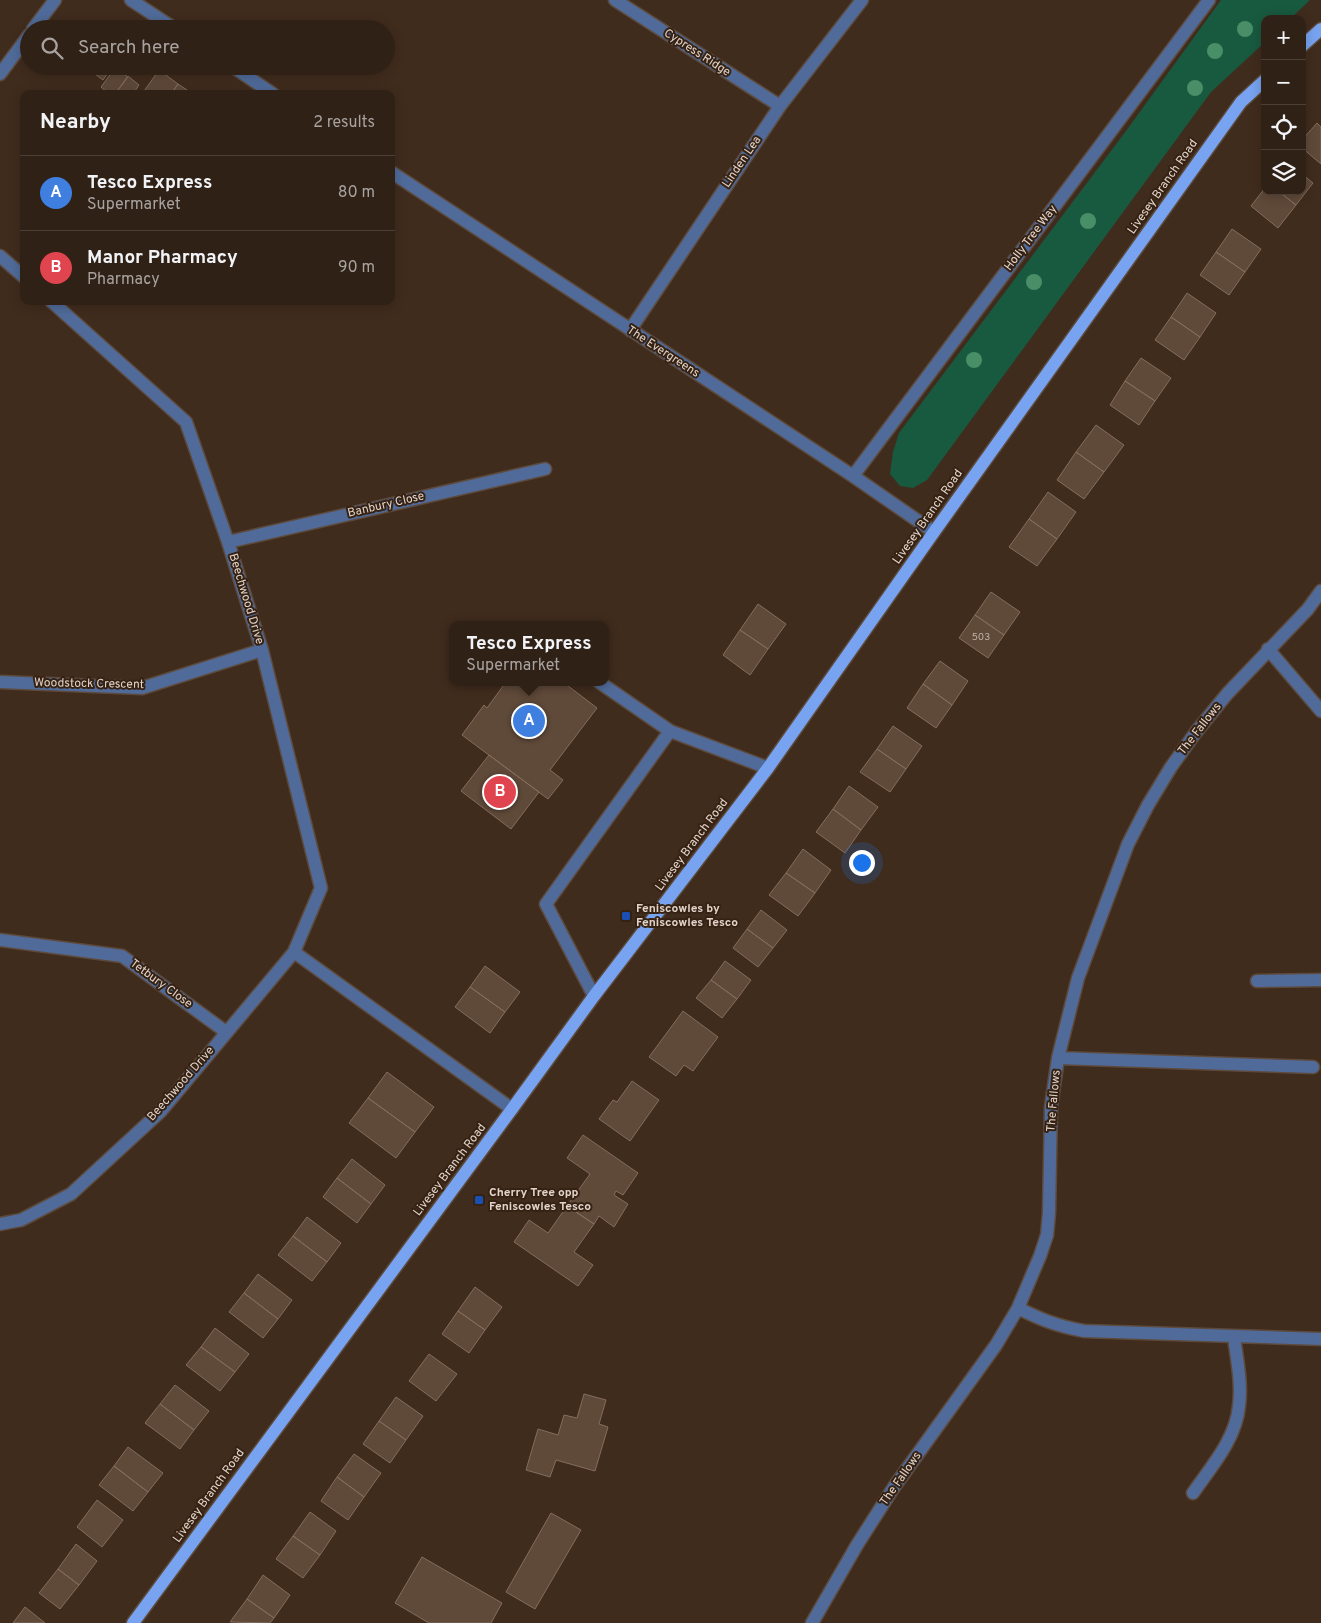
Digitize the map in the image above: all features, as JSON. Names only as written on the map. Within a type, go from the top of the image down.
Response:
[{"type":"main road","points":[[1306,42],[1321,29]]},
{"type":"main road","name":"Livesey Branch Road","points":[[133,1623],[594,996],[768,768],[1241,102],[1261,84]]},
{"type":"street","points":[[40,20],[54,0]]},
{"type":"street","points":[[132,0],[162,20]]},
{"type":"street","name":"Cypress Ridge","points":[[614,0],[780,106]]},
{"type":"street","name":"Linden Lea","points":[[630,330],[780,106],[862,0]]},
{"type":"street","name":"Holly Tree Way","points":[[853,476],[1208,0]]},
{"type":"street","points":[[0,74],[20,47]]},
{"type":"street","points":[[245,75],[267,90]]},
{"type":"street","name":"The Evergreens","points":[[395,175],[853,476],[934,532]]},
{"type":"street","points":[[0,256],[20,274]]},
{"type":"street","name":"Beechwood Drive","points":[[0,1224],[21,1220],[71,1194],[161,1111],[294,952],[321,888],[262,650],[228,542],[186,422],[55,305]]},
{"type":"street","name":"Banbury Close","points":[[228,542],[545,469]]},
{"type":"street","name":"The Fallows","points":[[812,1623],[857,1545],[894,1487],[996,1345],[1018,1308],[1040,1256],[1047,1235],[1049,1213],[1051,1107],[1058,1058],[1078,978],[1128,844],[1144,812],[1171,767],[1196,732],[1227,694],[1308,609],[1321,590]]},
{"type":"street","name":"Woodstock Crescent","points":[[0,682],[142,688],[262,650]]},
{"type":"street","points":[[1268,650],[1321,711]]},
{"type":"street","points":[[605,686],[670,731],[768,768]]},
{"type":"street","points":[[594,996],[546,904],[670,731]]},
{"type":"street","name":"Tetbury Close","points":[[0,940],[122,956],[226,1032]]},
{"type":"street","points":[[294,952],[512,1110]]},
{"type":"street","points":[[1257,981],[1321,980]]},
{"type":"street","points":[[1058,1058],[1313,1067]]},
{"type":"street","points":[[1018,1308],[1058,1326],[1084,1331],[1321,1339]]},
{"type":"street","points":[[1193,1493],[1220,1454],[1236,1423],[1240,1407],[1240,1387],[1234,1337]]},
{"type":"green space","points":[[1221,0],[1310,0],[1294,15],[1261,15],[1261,46],[1211,92],[927,480],[913,488],[900,486],[890,474],[893,452],[899,433],[1126,131]]},
{"type":"building","points":[[96,75],[107,75],[103,80]]},
{"type":"building","points":[[110,75],[125,75],[128,77],[118,90],[104,90],[101,87]]},
{"type":"building","points":[[155,75],[166,75],[178,84],[174,90],[145,90]]},
{"type":"building","points":[[128,76],[139,85],[136,90],[118,90]]},
{"type":"building","points":[[178,84],[187,90],[174,90]]},
{"type":"building","points":[[1317,123],[1321,127],[1321,164],[1306,151],[1306,135]]},
{"type":"building","points":[[1306,177],[1313,183],[1306,192]]},
{"type":"building","points":[[1261,193],[1261,195],[1283,195],[1296,205],[1278,228],[1251,206]]},
{"type":"building","points":[[1283,195],[1304,195],[1296,205]]},
{"type":"building","points":[[1232,229],[1261,249],[1245,272],[1216,252]]},
{"type":"building","points":[[1216,252],[1245,272],[1229,295],[1200,275]]},
{"type":"building","points":[[1187,293],[1216,313],[1200,337],[1171,317]]},
{"type":"building","points":[[1171,317],[1200,337],[1184,360],[1155,340]]},
{"type":"building","points":[[1141,358],[1171,378],[1155,401],[1125,381]]},
{"type":"building","points":[[1125,381],[1155,401],[1139,425],[1110,405]]},
{"type":"building","points":[[1096,425],[1124,445],[1104,472],[1076,452]]},
{"type":"building","points":[[1076,452],[1104,472],[1084,499],[1057,480]]},
{"type":"building","points":[[1048,492],[1076,512],[1057,539],[1029,519]]},
{"type":"building","points":[[1029,519],[1057,539],[1037,566],[1009,547]]},
{"type":"building","points":[[991,592],[1020,612],[1004,635],[975,615]]},
{"type":"building","points":[[758,604],[786,624],[768,649],[740,630]]},
{"type":"building","points":[[975,615],[1004,635],[988,658],[959,638]]},
{"type":"building","points":[[740,630],[768,649],[750,675],[723,655]]},
{"type":"building","points":[[940,661],[968,681],[952,705],[923,684]]},
{"type":"building","points":[[923,684],[952,705],[936,728],[907,708]]},
{"type":"building","points":[[503,686],[568,686],[597,708],[550,770],[563,780],[548,799],[462,735],[484,705],[487,708]]},
{"type":"building","points":[[893,726],[922,746],[906,769],[877,749]]},
{"type":"building","points":[[877,749],[906,769],[890,792],[860,772]]},
{"type":"building","points":[[489,755],[539,792],[511,829],[461,791]]},
{"type":"building","points":[[849,786],[878,807],[861,830],[833,809]]},
{"type":"building","points":[[833,809],[861,830],[845,853],[816,832]]},
{"type":"building","points":[[803,849],[831,870],[815,893],[786,873]]},
{"type":"building","points":[[786,873],[815,893],[798,916],[769,895]]},
{"type":"building","points":[[761,910],[787,930],[773,948],[747,929]]},
{"type":"building","points":[[747,929],[773,948],[758,967],[733,948]]},
{"type":"building","points":[[725,961],[751,980],[737,999],[711,980]]},
{"type":"building","points":[[485,966],[520,992],[505,1012],[470,987]]},
{"type":"building","points":[[711,980],[737,999],[722,1018],[696,998]]},
{"type":"building","points":[[470,987],[505,1012],[490,1033],[455,1007]]},
{"type":"building","points":[[683,1011],[718,1037],[693,1071],[684,1065],[676,1076],[649,1057]]},
{"type":"building","points":[[387,1072],[434,1107],[415,1132],[368,1098]]},
{"type":"building","points":[[632,1081],[659,1100],[630,1141],[599,1119],[613,1100],[617,1102]]},
{"type":"building","points":[[368,1098],[415,1132],[396,1158],[349,1123]]},
{"type":"building","points":[[583,1135],[638,1173],[623,1195],[616,1191],[614,1195],[628,1204],[614,1227],[599,1216],[594,1224],[567,1206],[590,1174],[567,1158]]},
{"type":"building","points":[[352,1159],[385,1185],[371,1204],[337,1178]]},
{"type":"building","points":[[337,1178],[371,1204],[357,1223],[323,1197]]},
{"type":"building","points":[[567,1206],[594,1224],[574,1252],[593,1265],[578,1286],[514,1242],[529,1220],[548,1233]]},
{"type":"building","points":[[307,1217],[341,1243],[327,1262],[293,1236]]},
{"type":"building","points":[[293,1236],[327,1262],[312,1281],[278,1255]]},
{"type":"building","points":[[258,1274],[292,1300],[278,1319],[244,1293]]},
{"type":"building","points":[[475,1287],[502,1307],[485,1330],[458,1311]]},
{"type":"building","points":[[244,1293],[278,1319],[263,1338],[229,1312]]},
{"type":"building","points":[[458,1311],[485,1330],[469,1353],[442,1334]]},
{"type":"building","points":[[215,1328],[249,1354],[235,1372],[201,1347]]},
{"type":"building","points":[[201,1347],[235,1372],[220,1391],[186,1365]]},
{"type":"building","points":[[429,1354],[457,1374],[436,1401],[409,1381]]},
{"type":"building","points":[[175,1385],[209,1411],[194,1430],[160,1404]]},
{"type":"building","points":[[584,1394],[606,1400],[599,1424],[608,1427],[595,1471],[556,1460],[550,1477],[526,1470],[538,1429],[558,1435],[564,1415],[577,1418]]},
{"type":"building","points":[[396,1397],[423,1416],[406,1440],[379,1421]]},
{"type":"building","points":[[160,1404],[194,1430],[180,1449],[145,1423]]},
{"type":"building","points":[[379,1421],[406,1440],[390,1463],[363,1444]]},
{"type":"building","points":[[128,1447],[163,1473],[148,1492],[114,1466]]},
{"type":"building","points":[[354,1454],[381,1473],[364,1497],[337,1477]]},
{"type":"building","points":[[114,1466],[148,1492],[133,1511],[99,1485]]},
{"type":"building","points":[[337,1477],[364,1497],[348,1520],[321,1501]]},
{"type":"building","points":[[97,1500],[123,1520],[102,1547],[77,1527]]},
{"type":"building","points":[[310,1512],[336,1531],[320,1555],[293,1536]]},
{"type":"building","points":[[551,1513],[581,1530],[535,1609],[506,1592]]},
{"type":"building","points":[[293,1536],[320,1555],[303,1578],[276,1559]]},
{"type":"building","points":[[76,1544],[97,1561],[79,1585],[58,1569]]},
{"type":"building","points":[[422,1557],[502,1603],[491,1623],[429,1623],[395,1603]]},
{"type":"building","points":[[58,1569],[79,1585],[60,1609],[39,1593]]},
{"type":"building","points":[[263,1575],[290,1595],[274,1618],[247,1599]]},
{"type":"building","points":[[247,1599],[274,1618],[270,1623],[230,1622]]},
{"type":"building","points":[[25,1607],[45,1623],[13,1623]]},
{"type":"place","name":"Tesco Express","points":[[529,721]]},
{"type":"place","name":"Manor Pharmacy","points":[[500,792]]},
{"type":"place","name":"Feniscowles by Feniscowles Tesco","points":[[626,916]]},
{"type":"place","name":"Cherry Tree opp Feniscowles Tesco","points":[[479,1200]]}]
